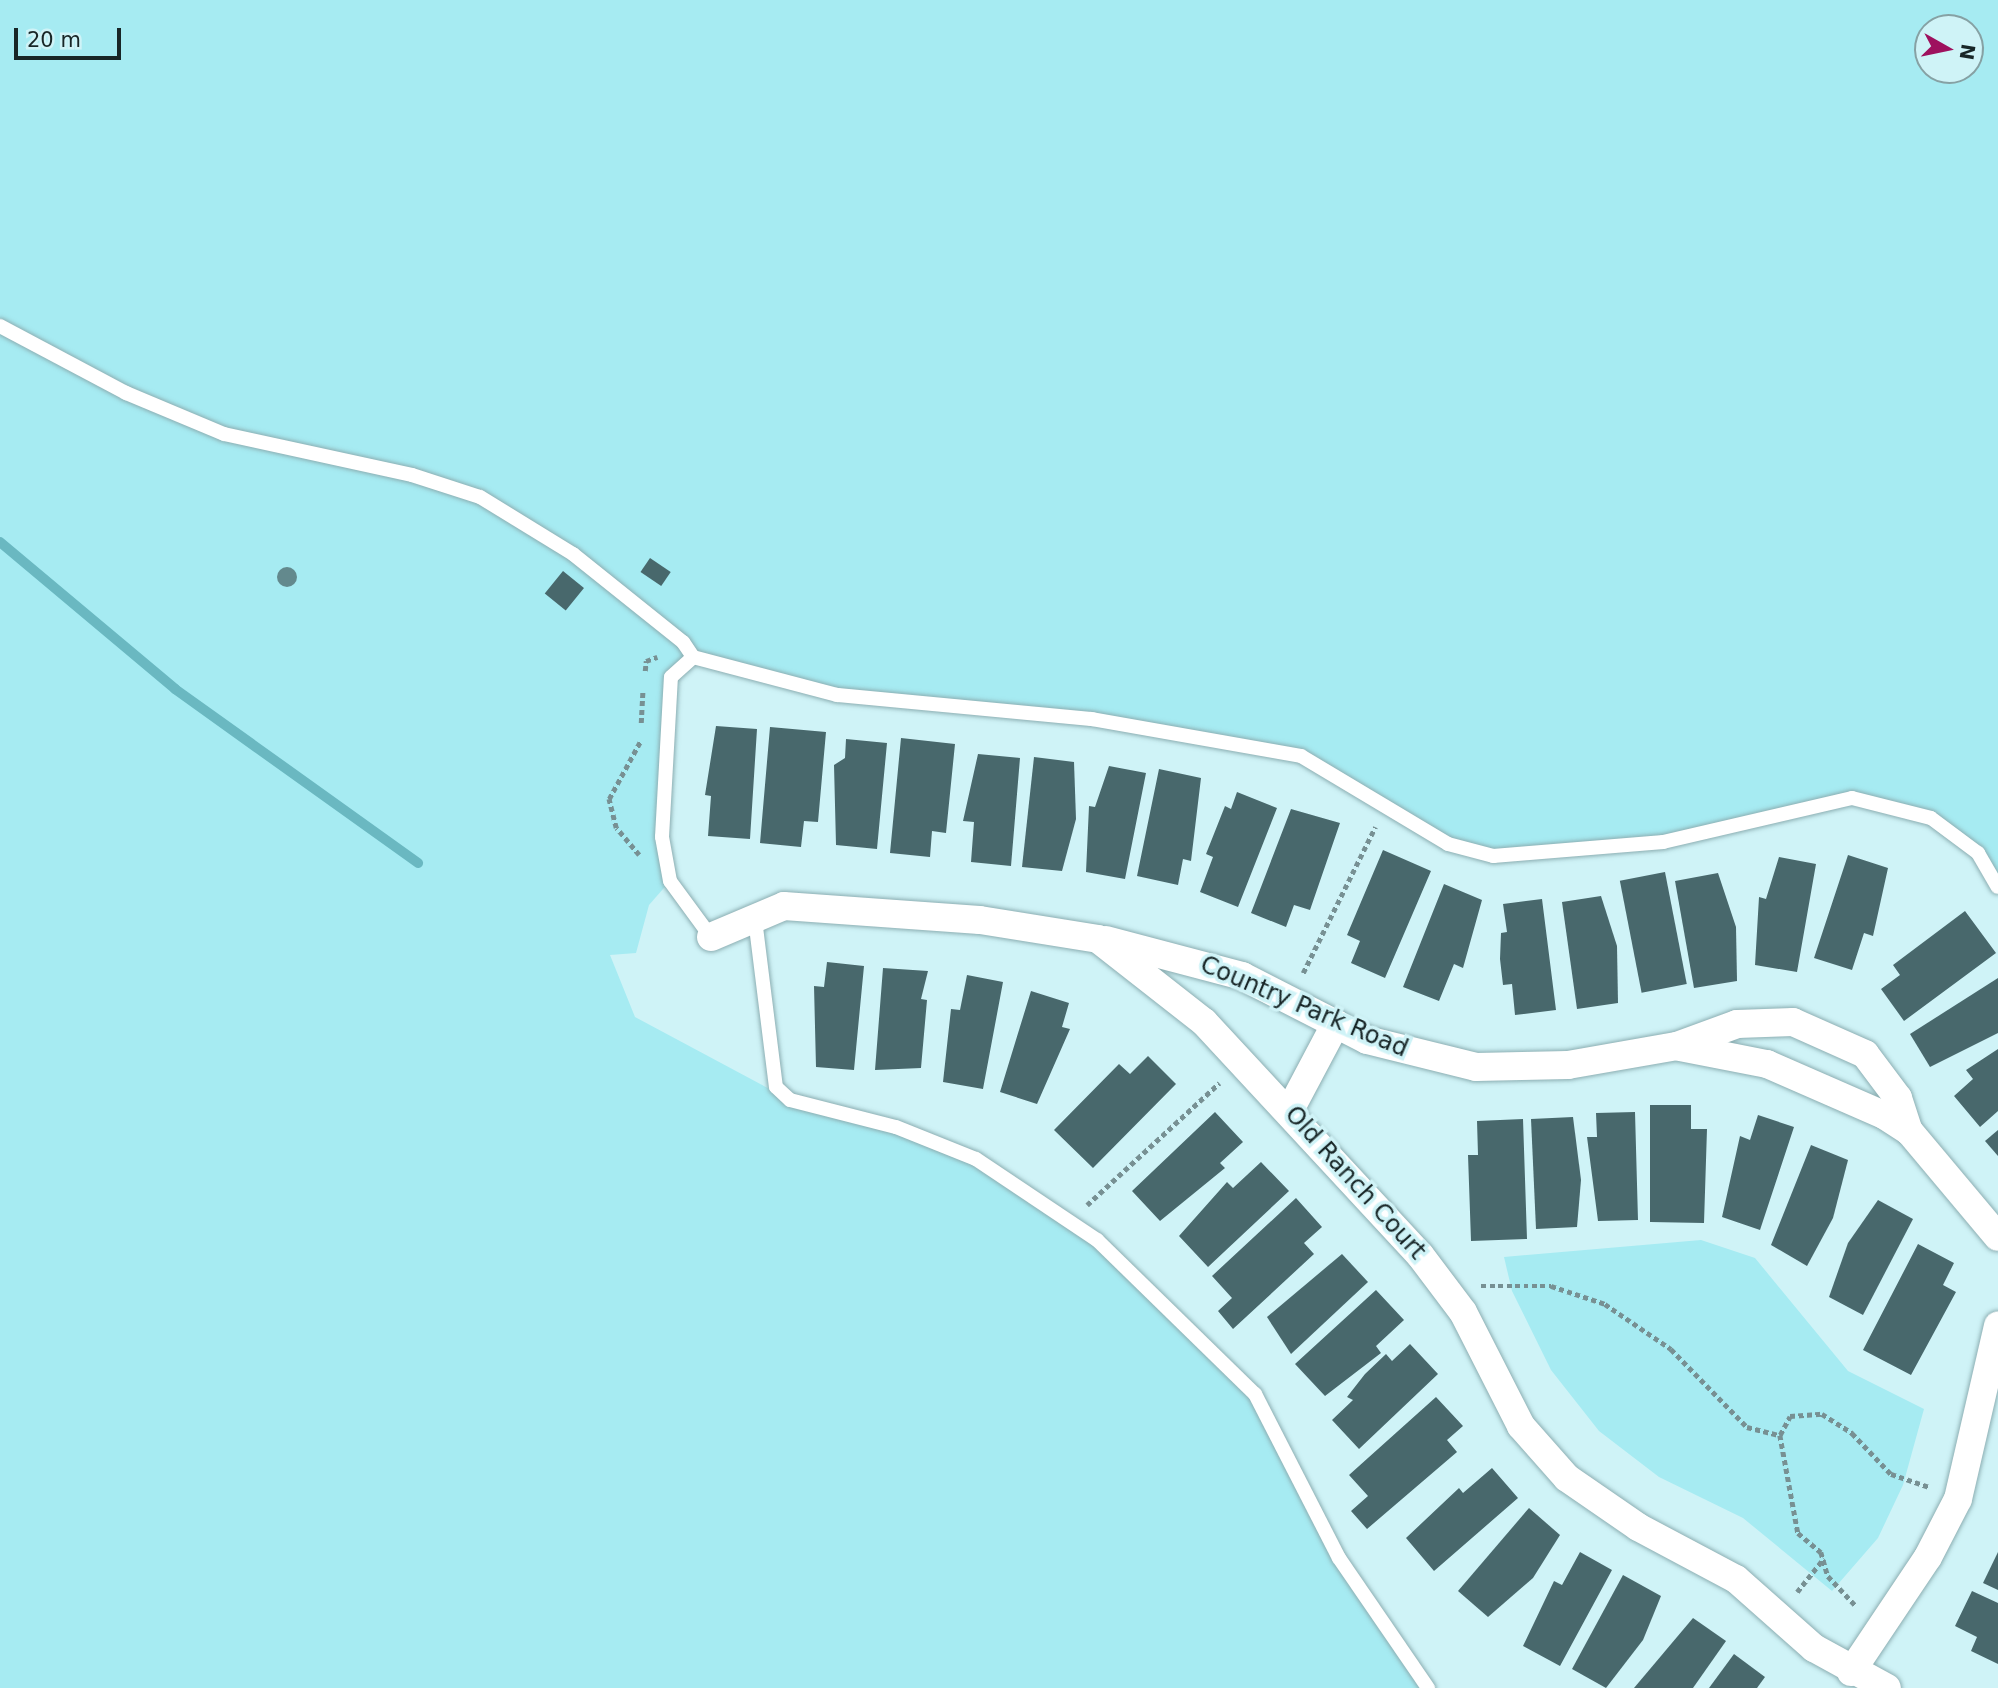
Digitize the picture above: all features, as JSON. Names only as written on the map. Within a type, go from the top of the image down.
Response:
[{"type":"street","name":"Old Ranch Court","points":[[711,937],[784,906],[980,920],[1098,939],[1180,999],[1242,1061],[1290,1110],[1449,1291],[1521,1426],[1567,1478],[1638,1527],[1726,1572],[1851,1672],[1887,1688]]},
{"type":"street","name":"Country Park Road","points":[[1098,939],[1242,976],[1388,1048],[1476,1067],[1540,1068],[1677,1046],[1737,1024],[1814,1028],[1849,1043],[1881,1070],[1909,1131],[1998,1237]]},
{"type":"street","points":[[1290,1110],[1336,1023]]},
{"type":"street","name":"Country Park Road","points":[[1677,1046],[1801,1075],[1909,1131]]},
{"type":"street","points":[[1851,1672],[1958,1499],[1998,1326]]},
{"type":"lane","points":[[0,326],[126,393],[223,434],[412,475],[480,497],[564,548],[690,651],[837,695],[1092,719],[1301,756],[1387,804],[1448,844],[1493,856],[1663,842],[1852,798],[1931,818],[1978,853],[1998,887]]},
{"type":"lane","points":[[690,651],[671,677],[662,837],[670,881],[711,937]]},
{"type":"lane","points":[[755,919],[774,1083],[786,1098],[939,1142],[1071,1220],[1255,1394],[1339,1558],[1428,1688]]},
{"type":"path","points":[[644,861],[616,828],[609,799],[641,741],[646,661],[690,651]]},
{"type":"path","points":[[1303,974],[1387,804]]},
{"type":"path","points":[[1071,1220],[1242,1061]]},
{"type":"path","points":[[1449,1291],[1526,1283],[1605,1304],[1664,1343],[1742,1423],[1780,1436]]},
{"type":"path","points":[[1880,1629],[1831,1580],[1824,1558],[1798,1533],[1780,1436],[1790,1416],[1822,1414],[1905,1483],[1958,1499]]},
{"type":"path","points":[[1776,1613],[1824,1558]]},
{"type":"shaded area","points":[[0,0],[1998,0],[1998,887],[1978,853],[1931,818],[1852,798],[1663,842],[1493,856],[1448,844],[1301,756],[1092,719],[837,695],[693,657],[673,673],[662,837],[670,881],[649,905],[636,953],[610,955],[635,1017],[790,1100],[939,1142],[1051,1205],[1255,1394],[1339,1558],[1428,1688],[0,1688]]},
{"type":"shaded area","points":[[1701,1240],[1755,1258],[1848,1371],[1924,1409],[1903,1485],[1878,1538],[1832,1591],[1743,1518],[1659,1477],[1599,1431],[1551,1370],[1512,1291],[1504,1257]]},
{"type":"building","points":[[650,558],[671,572],[661,586],[640,572]]},
{"type":"building","points":[[563,571],[584,588],[566,611],[545,594]]},
{"type":"building","points":[[716,726],[757,729],[750,839],[708,836],[711,796],[705,795]]},
{"type":"building","points":[[770,727],[826,732],[818,822],[804,821],[801,847],[760,843]]},
{"type":"building","points":[[901,738],[955,744],[946,833],[932,831],[930,857],[890,853]]},
{"type":"building","points":[[846,739],[887,743],[877,849],[836,845],[834,765],[845,758]]},
{"type":"building","points":[[978,754],[1020,758],[1011,866],[971,862],[974,822],[963,821]]},
{"type":"building","points":[[1034,757],[1074,762],[1076,819],[1062,871],[1022,867]]},
{"type":"building","points":[[1109,766],[1146,773],[1125,879],[1086,872],[1089,806],[1095,807]]},
{"type":"building","points":[[1159,769],[1201,778],[1191,861],[1183,859],[1178,885],[1137,876]]},
{"type":"building","points":[[1237,792],[1277,808],[1238,907],[1200,892],[1213,857],[1206,854],[1225,806],[1231,809]]},
{"type":"building","points":[[1291,809],[1340,823],[1310,910],[1294,905],[1286,927],[1251,913]]},
{"type":"building","points":[[1383,850],[1431,871],[1385,978],[1351,963],[1360,941],[1347,935]]},
{"type":"building","points":[[1848,855],[1888,868],[1873,936],[1864,933],[1852,970],[1814,958]]},
{"type":"building","points":[[1779,857],[1816,864],[1797,972],[1755,965],[1759,897],[1766,899]]},
{"type":"building","points":[[1665,872],[1687,984],[1642,993],[1620,881]]},
{"type":"building","points":[[1718,873],[1736,927],[1737,981],[1694,988],[1675,881]]},
{"type":"building","points":[[1444,884],[1482,900],[1463,968],[1454,964],[1439,1001],[1403,987]]},
{"type":"building","points":[[1601,896],[1617,946],[1618,1003],[1577,1009],[1562,902]]},
{"type":"building","points":[[1542,899],[1556,1010],[1515,1015],[1512,984],[1503,985],[1500,959],[1501,933],[1507,932],[1503,904]]},
{"type":"building","points":[[1965,911],[1996,953],[1904,1021],[1881,989],[1900,975],[1893,965]]},
{"type":"building","points":[[827,962],[864,966],[854,1070],[816,1067],[814,986],[824,987]]},
{"type":"building","points":[[883,968],[928,971],[921,999],[927,1000],[921,1068],[875,1070]]},
{"type":"building","points":[[967,975],[1003,982],[983,1089],[943,1082],[951,1009],[960,1010]]},
{"type":"building","points":[[1998,978],[1998,1033],[1930,1067],[1910,1034]]},
{"type":"building","points":[[1031,991],[1069,1003],[1062,1027],[1070,1029],[1037,1104],[1000,1092]]},
{"type":"building","points":[[1998,1049],[1998,1111],[1980,1127],[1954,1096],[1973,1079],[1966,1070]]},
{"type":"building","points":[[1148,1056],[1176,1084],[1093,1168],[1054,1130],[1119,1064],[1130,1074]]},
{"type":"building","points":[[1650,1105],[1691,1105],[1691,1129],[1707,1129],[1704,1223],[1650,1222]]},
{"type":"building","points":[[1215,1112],[1243,1142],[1220,1163],[1225,1168],[1160,1221],[1132,1191]]},
{"type":"building","points":[[1635,1112],[1638,1220],[1598,1221],[1587,1137],[1597,1137],[1596,1113]]},
{"type":"building","points":[[1758,1115],[1794,1127],[1760,1230],[1722,1217],[1740,1136],[1750,1140]]},
{"type":"building","points":[[1573,1117],[1581,1180],[1577,1227],[1536,1229],[1531,1119]]},
{"type":"building","points":[[1523,1119],[1527,1239],[1471,1241],[1468,1155],[1478,1155],[1477,1121]]},
{"type":"building","points":[[1998,1130],[1998,1156],[1985,1141]]},
{"type":"building","points":[[1811,1145],[1848,1160],[1833,1218],[1807,1266],[1771,1245]]},
{"type":"building","points":[[1261,1162],[1289,1191],[1208,1267],[1179,1236],[1227,1182],[1233,1188]]},
{"type":"building","points":[[1296,1198],[1322,1227],[1304,1243],[1314,1254],[1233,1329],[1218,1311],[1232,1298],[1212,1276]]},
{"type":"building","points":[[1878,1200],[1913,1219],[1863,1315],[1829,1297],[1848,1243]]},
{"type":"building","points":[[1918,1244],[1954,1263],[1943,1285],[1956,1292],[1911,1375],[1863,1350]]},
{"type":"building","points":[[1342,1254],[1368,1282],[1291,1354],[1267,1317]]},
{"type":"building","points":[[1376,1290],[1404,1320],[1376,1346],[1381,1353],[1325,1396],[1295,1364]]},
{"type":"building","points":[[1410,1344],[1438,1374],[1359,1449],[1332,1420],[1353,1400],[1347,1397],[1365,1374],[1386,1354],[1392,1361]]},
{"type":"building","points":[[1436,1397],[1463,1426],[1447,1440],[1457,1452],[1367,1529],[1351,1511],[1368,1496],[1349,1475]]},
{"type":"building","points":[[1492,1468],[1518,1498],[1434,1571],[1406,1538],[1459,1488],[1463,1493]]},
{"type":"building","points":[[1529,1508],[1560,1535],[1533,1578],[1488,1617],[1458,1591]]},
{"type":"building","points":[[1580,1552],[1612,1570],[1560,1666],[1523,1646],[1554,1581],[1562,1585]]},
{"type":"building","points":[[1998,1552],[1998,1590],[1983,1583]]},
{"type":"building","points":[[1623,1575],[1661,1596],[1643,1640],[1606,1688],[1572,1669]]},
{"type":"building","points":[[1972,1591],[1998,1603],[1998,1664],[1971,1651],[1977,1637],[1955,1626]]},
{"type":"building","points":[[1693,1618],[1726,1641],[1693,1688],[1634,1688]]},
{"type":"building","points":[[1734,1654],[1765,1677],[1757,1688],[1709,1688]]},
{"type":"waterway","points":[[0,542],[175,689],[418,863]]}]
